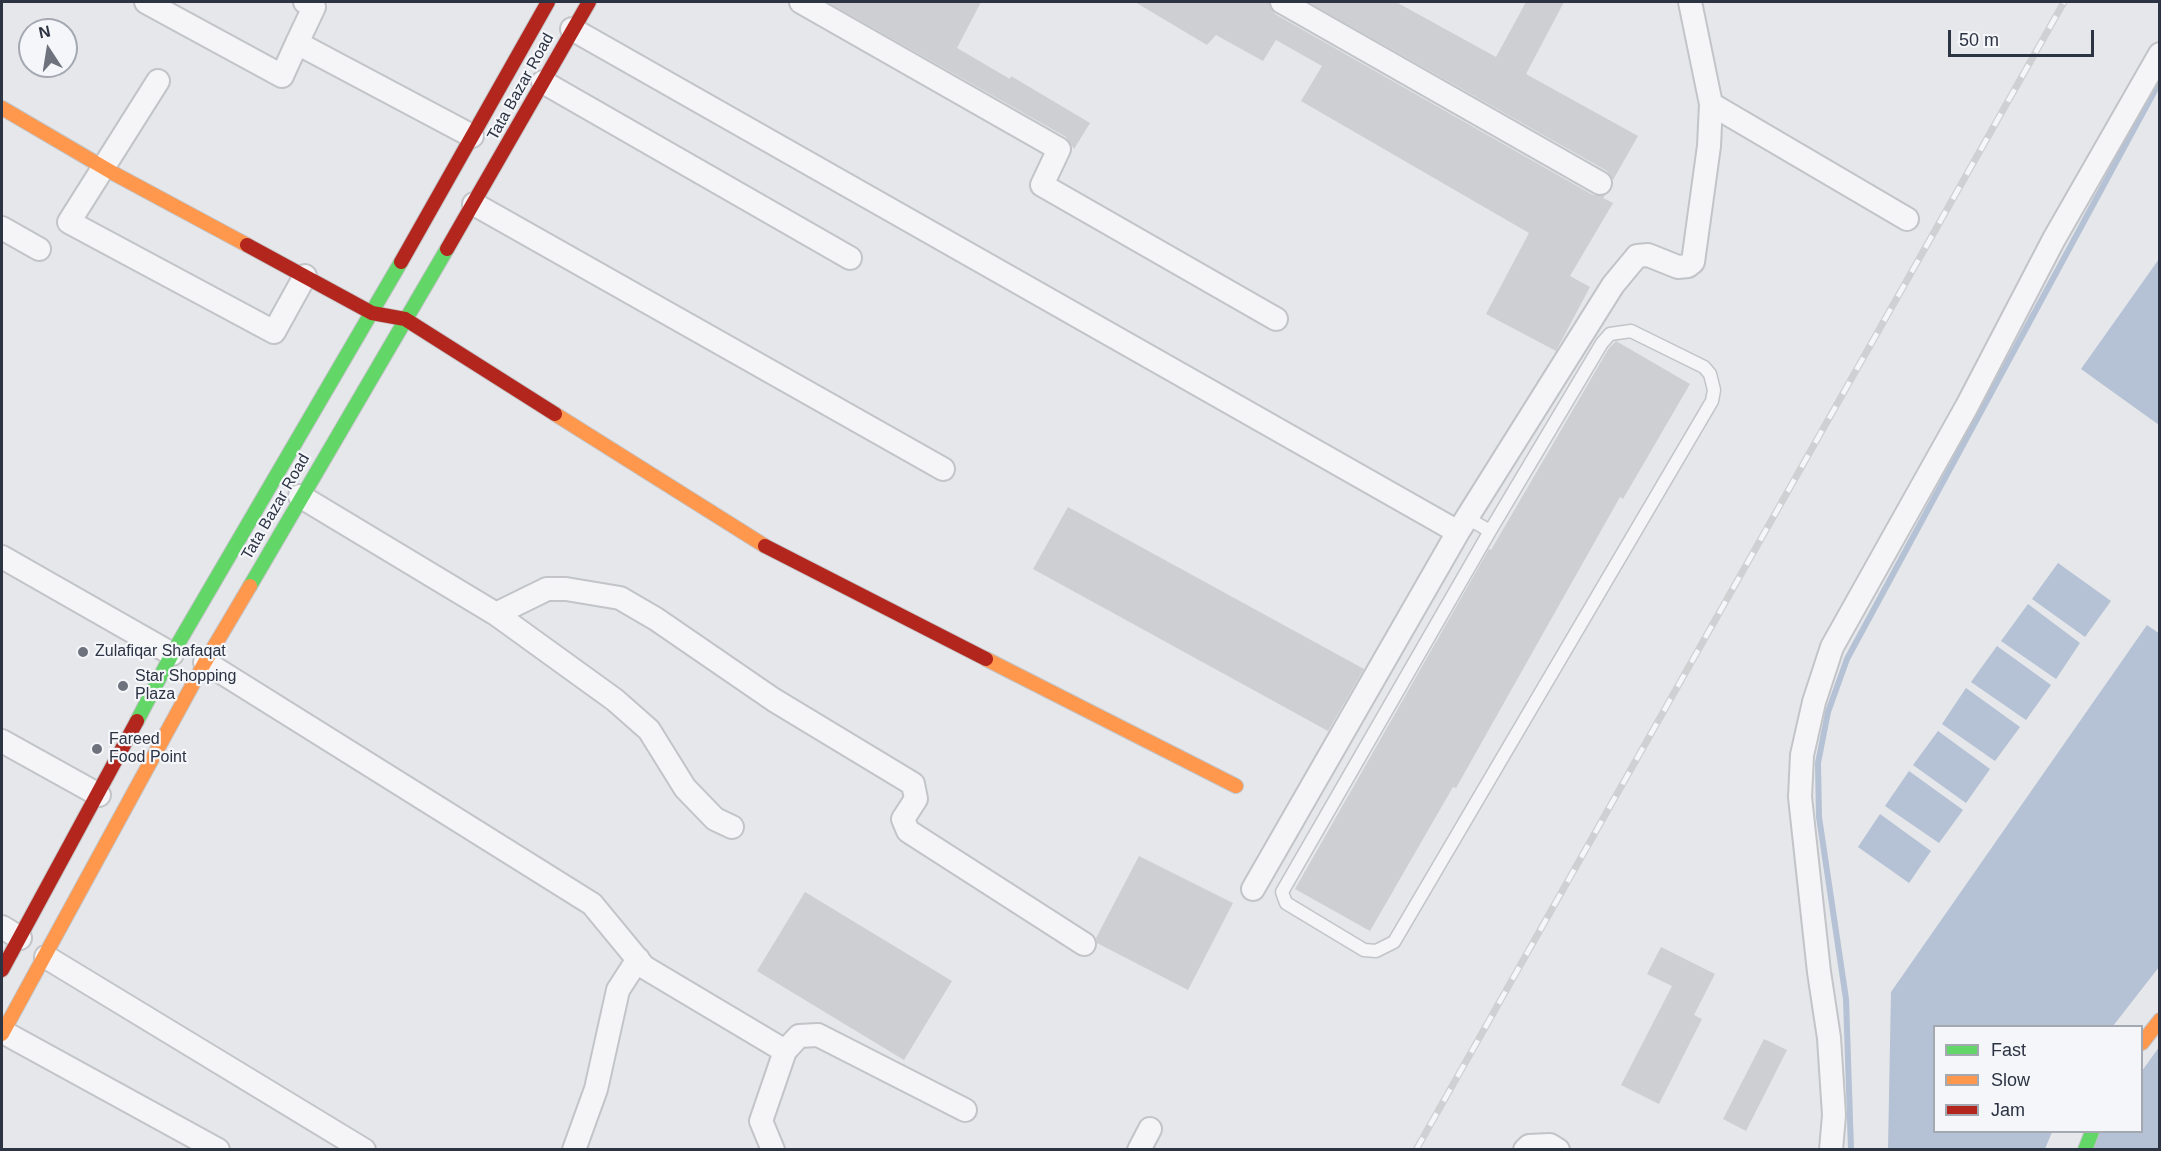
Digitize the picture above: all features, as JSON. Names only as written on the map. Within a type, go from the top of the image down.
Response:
[{"type":"street","points":[[146,2],[282,76],[314,7],[305,2]]},
{"type":"street","name":"Tata Bazar Road","points":[[2,970],[11,933],[99,795],[172,654],[372,313],[548,2]]},
{"type":"street","name":"Tata Bazar Road","points":[[2,1033],[46,957],[205,662],[300,496],[474,204],[589,2]]},
{"type":"street","points":[[801,2],[1059,149],[1042,185],[1276,319]]},
{"type":"street","points":[[1282,2],[1600,183]]},
{"type":"street","points":[[1253,889],[1462,525],[1594,311],[1634,258],[1648,255],[1678,267],[1688,266],[1693,262],[1709,146],[1711,104],[1690,2]]},
{"type":"street","points":[[572,29],[1462,525]]},
{"type":"street","points":[[297,42],[472,136]]},
{"type":"street","points":[[1831,1149],[1834,1115],[1829,1038],[1816,951],[1800,797],[1802,755],[1814,702],[1832,647],[1967,406],[2054,239],[2160,54]]},
{"type":"street","points":[[158,81],[69,222],[274,332],[305,276]]},
{"type":"street","points":[[543,82],[850,258]]},
{"type":"street","points":[[1711,104],[1907,219]]},
{"type":"street","points":[[2,108],[104,167],[372,313],[405,320],[761,544],[1236,786]]},
{"type":"street","points":[[474,204],[943,469]]},
{"type":"street","points":[[2,228],[39,249]]},
{"type":"street","points":[[300,496],[496,614],[615,700],[649,730],[686,788],[716,819],[732,827]]},
{"type":"street","points":[[2,557],[172,654]]},
{"type":"street","points":[[496,614],[547,589],[566,589],[620,598],[774,700],[913,784],[916,799],[903,819],[908,831],[1084,944]]},
{"type":"street","points":[[205,662],[592,904],[644,967],[785,1051]]},
{"type":"street","points":[[2,741],[99,795]]},
{"type":"street","points":[[46,957],[364,1149]]},
{"type":"street","points":[[574,1149],[596,1089],[618,990],[638,959]]},
{"type":"street","points":[[2143,1042],[2160,1020]]},
{"type":"street","points":[[2,1033],[218,1149]]},
{"type":"street","points":[[773,1149],[761,1121],[785,1051],[799,1036],[818,1035],[964,1110]]},
{"type":"street","points":[[1139,1149],[1150,1129]]},
{"type":"street","points":[[2085,1149],[2091,1133]]},
{"type":"street","points":[[1525,1149],[1529,1146],[1550,1145],[1558,1149]]},
{"type":"lane","points":[[1631,331],[1704,367],[1710,374],[1714,390],[1712,401],[1394,942],[1376,951],[1365,950],[1286,903],[1282,892],[1490,531],[1602,343],[1610,334],[1631,331]]},
{"type":"lane","points":[[1462,525],[1490,531]]},
{"type":"water","points":[[2159,259],[2159,425],[2081,369]]},
{"type":"water","points":[[2058,563],[2111,601],[2085,637],[2032,599]]},
{"type":"water","points":[[2028,604],[2080,643],[2056,679],[2001,641]]},
{"type":"water","points":[[2147,625],[2160,634],[2159,967],[2114,1025],[1933,1025],[1933,1133],[2052,1133],[2045,1149],[1888,1149],[1891,992]]},
{"type":"water","points":[[1997,646],[2051,685],[2026,720],[1971,682]]},
{"type":"water","points":[[1966,688],[2020,727],[1995,761],[1942,724]]},
{"type":"water","points":[[1938,731],[1990,769],[1966,803],[1913,765]]},
{"type":"water","points":[[1909,771],[1963,810],[1939,843],[1885,806]]},
{"type":"water","points":[[1880,814],[1931,851],[1909,883],[1858,847]]},
{"type":"water","points":[[2159,1047],[2158,1149],[2083,1150],[2095,1133],[2143,1133],[2143,1070]]},
{"type":"building","points":[[827,2],[981,2],[957,48],[1010,79],[1011,76],[1090,123],[1074,149],[1066,137]]},
{"type":"building","points":[[1135,2],[1269,2],[1275,14],[1593,195],[1605,195],[1603,198],[1613,203],[1570,276],[1590,287],[1556,351],[1486,314],[1529,233],[1301,101],[1322,66],[1276,40],[1263,61],[1216,35],[1207,45]]},
{"type":"building","points":[[1308,2],[1396,2],[1496,57],[1526,2],[1564,2],[1526,74],[1638,136],[1613,180],[1607,171]]},
{"type":"building","points":[[1616,341],[1690,384],[1623,499],[1620,497],[1456,788],[1453,787],[1370,931],[1295,889],[1489,549],[1491,550],[1609,348]]},
{"type":"building","points":[[1068,507],[1364,669],[1328,731],[1033,569]]},
{"type":"building","points":[[1139,856],[1233,903],[1188,990],[1097,943],[1096,938]]},
{"type":"building","points":[[805,892],[952,981],[904,1060],[757,971]]},
{"type":"building","points":[[1661,947],[1715,974],[1694,1015],[1702,1019],[1659,1104],[1621,1085],[1672,986],[1647,974]]},
{"type":"building","points":[[1764,1039],[1787,1050],[1746,1131],[1723,1119]]},
{"type":"waterway","points":[[1851,1150],[1846,999],[1819,817],[1818,763],[1828,712],[1847,659],[2160,81]]},
{"type":"railway","points":[[1416,1150],[2064,2]]},
{"type":"traffic: fast","points":[[250,586],[447,249]]},
{"type":"traffic: fast","points":[[137,721],[172,654],[401,262]]},
{"type":"traffic: fast","points":[[2085,1150],[2092,1133]]},
{"type":"traffic: slow","points":[[2,108],[113,173],[247,245]]},
{"type":"traffic: slow","points":[[555,414],[765,546]]},
{"type":"traffic: slow","points":[[2,1034],[205,662],[250,586]]},
{"type":"traffic: slow","points":[[986,659],[1236,786]]},
{"type":"traffic: slow","points":[[2143,1042],[2160,1020]]},
{"type":"traffic: jam","points":[[401,262],[548,2]]},
{"type":"traffic: jam","points":[[447,249],[589,2]]},
{"type":"traffic: jam","points":[[247,245],[372,313],[405,319],[555,414]]},
{"type":"traffic: jam","points":[[765,546],[986,659]]},
{"type":"traffic: jam","points":[[2,970],[137,721]]},
{"type":"place","name":"Zulafiqar Shafaqat","points":[[83,652]]},
{"type":"place","name":"Star Shopping Plaza","points":[[123,686]]},
{"type":"place","name":"Fareed Food Point","points":[[97,749]]}]
